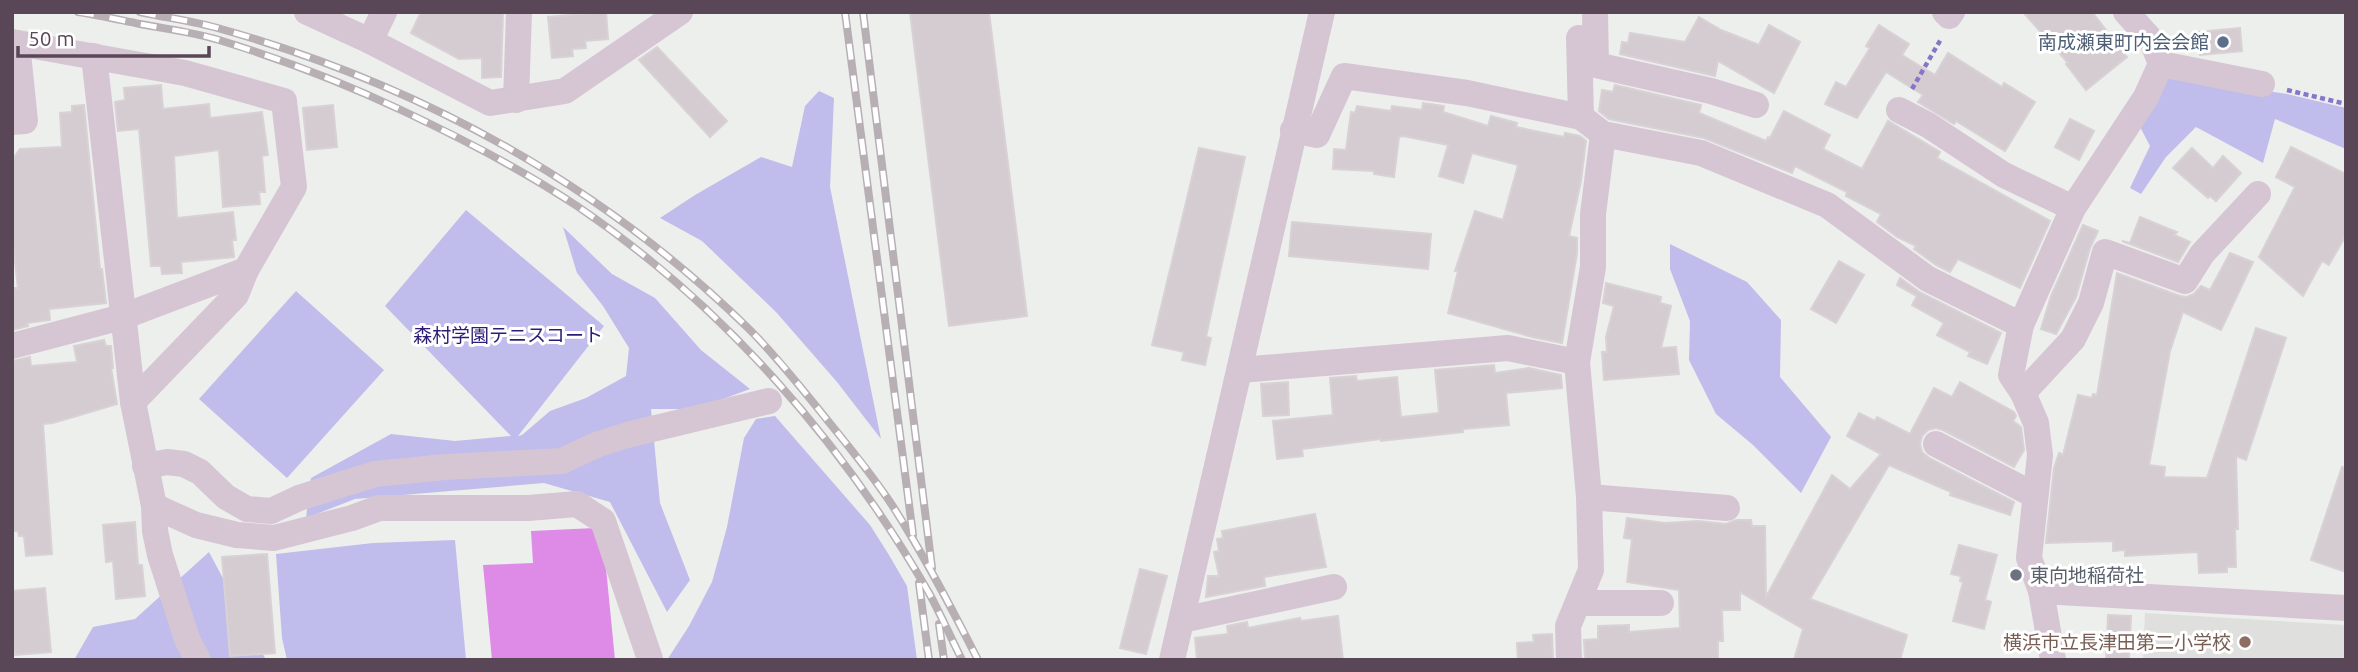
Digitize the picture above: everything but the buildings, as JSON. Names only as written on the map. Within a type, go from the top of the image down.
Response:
[{"type":"street","points":[[307,12],[490,103],[565,91],[680,12]]},
{"type":"street","points":[[370,41],[384,12]]},
{"type":"street","points":[[516,100],[519,12]]},
{"type":"street","points":[[1172,660],[1322,12]]},
{"type":"street","points":[[1579,12],[1580,117]]},
{"type":"street","points":[[1595,12],[1596,65],[1711,91],[1756,105]]},
{"type":"street","points":[[1945,12],[1949,16],[1952,12]]},
{"type":"street","points":[[2053,660],[2041,591],[2029,558],[2040,454],[2036,423],[2023,393],[2011,375],[2021,325],[2073,208],[2146,97],[2161,64],[2152,41],[2126,12]]},
{"type":"street","points":[[12,122],[25,121],[15,43],[185,74],[284,101],[294,187],[246,270],[236,295],[133,402]]},
{"type":"street","points":[[94,57],[122,317],[133,402],[154,506],[155,531],[187,639],[198,660]]},
{"type":"street","points":[[2161,64],[2262,84]]},
{"type":"street","points":[[1293,130],[1317,135],[1344,76],[1466,93],[1580,117],[1603,134],[1701,153],[1827,205],[1928,279],[2021,325]]},
{"type":"street","points":[[1899,110],[1928,125],[2004,174],[2073,208]]},
{"type":"street","points":[[1569,660],[1568,626],[1591,570],[1589,497],[1577,362],[1593,267],[1593,214],[1603,134]]},
{"type":"street","points":[[2023,393],[2073,339],[2091,303],[2105,252],[2185,281],[2202,254],[2258,194]]},
{"type":"street","points":[[12,346],[122,317],[246,270]]},
{"type":"street","points":[[1240,370],[1508,348],[1577,362]]},
{"type":"street","points":[[145,466],[184,464],[200,472],[226,497],[247,509],[271,511],[299,498],[375,474],[445,467],[562,461],[626,435],[769,401]]},
{"type":"street","points":[[1936,443],[2034,495]]},
{"type":"street","points":[[1589,497],[1727,508]]},
{"type":"street","points":[[154,506],[197,525],[237,535],[274,538],[352,518],[379,508],[528,508],[577,504],[603,521],[650,659]]},
{"type":"street","points":[[1182,620],[1334,587]]},
{"type":"street","points":[[2041,591],[2346,608]]},
{"type":"street","points":[[1578,603],[1661,603]]},
{"type":"path","points":[[1899,110],[1938,47]]},
{"type":"path","points":[[2262,84],[2346,104]]},
{"type":"shaded area","points":[[595,528],[606,568],[615,660],[492,660],[483,565],[533,563],[531,531]]},
{"type":"shaded area","name":"横浜市立長津田第二小学校","points":[[2145,613],[2346,625],[2346,660],[2143,660]]},
{"type":"green space","points":[[2164,75],[2287,94],[2346,108],[2346,149],[2275,119],[2263,163],[2196,127],[2166,157],[2141,194],[2130,188],[2150,146],[2138,123]]},
{"type":"green space","points":[[819,91],[834,98],[830,187],[881,439],[837,382],[776,312],[702,241],[660,218],[761,157],[792,167],[805,106]]},
{"type":"green space","points":[[466,210],[604,326],[518,436],[550,411],[586,398],[626,376],[629,348],[603,306],[577,273],[563,227],[612,274],[655,298],[701,350],[750,389],[696,409],[651,409],[660,503],[690,580],[667,612],[610,502],[544,483],[355,499],[306,518],[311,478],[391,434],[455,441],[511,436],[385,306]]},
{"type":"green space","points":[[1670,244],[1747,282],[1781,320],[1780,377],[1831,437],[1801,493],[1753,445],[1716,414],[1689,360],[1690,321],[1670,269]]},
{"type":"green space","name":"森村学園テニスコート","points":[[296,291],[384,370],[287,478],[199,399]]},
{"type":"green space","points":[[775,416],[870,525],[889,555],[907,586],[917,660],[667,660],[712,582],[727,527],[744,438],[756,419]]},
{"type":"green space","points":[[455,540],[466,660],[287,660],[282,638],[276,554],[373,543]]},
{"type":"green space","points":[[209,552],[266,660],[74,660],[93,627],[135,619]]},
{"type":"railway","points":[[78,12],[209,37],[288,63],[356,90],[446,132],[513,167],[577,206],[681,287],[775,379],[817,429],[895,537],[929,593],[962,660]]},
{"type":"railway","points":[[140,12],[221,29],[295,52],[367,79],[436,110],[504,146],[569,185],[632,229],[692,277],[749,329],[845,441],[904,524],[978,660]]},
{"type":"railway","points":[[845,12],[913,535]]},
{"type":"railway","points":[[863,12],[932,568]]},
{"type":"railway","points":[[919,583],[929,660]]},
{"type":"railway","points":[[939,624],[944,660]]},
{"type":"place","name":"南成瀬東町内会会館","points":[[2223,42]]},
{"type":"place","name":"東向地稲荷社","points":[[2016,575]]},
{"type":"place","name":"横浜市立長津田第二小学校","points":[[2245,642]]}]
